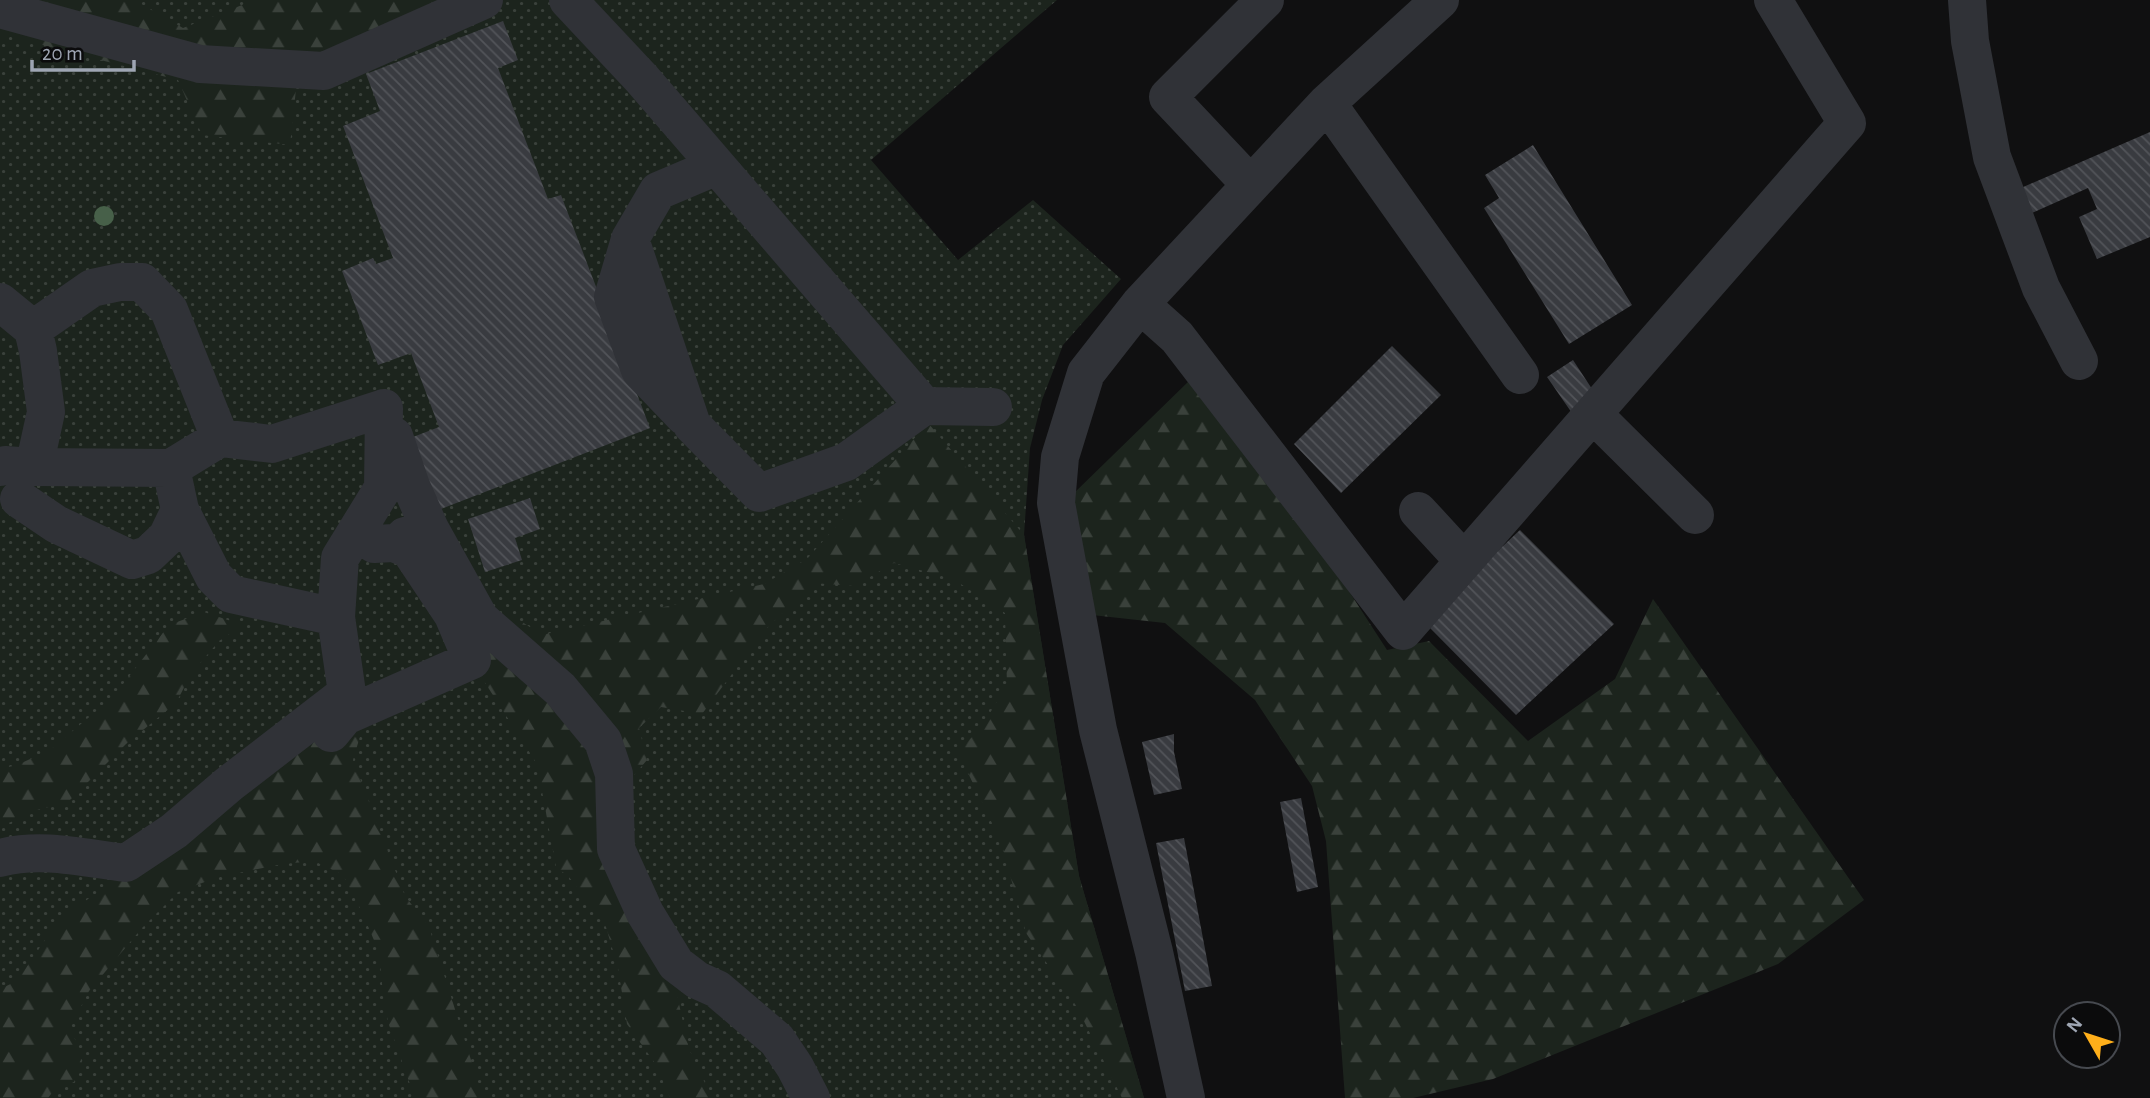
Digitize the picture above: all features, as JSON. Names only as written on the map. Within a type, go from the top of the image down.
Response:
[{"type":"street","points":[[0,9],[200,64],[324,71],[484,0]]},
{"type":"street","points":[[568,0],[642,79],[924,406]]},
{"type":"street","points":[[1250,184],[1168,97],[1265,0]]},
{"type":"street","points":[[1186,1098],[1154,952],[1098,730],[1056,503],[1060,457],[1086,373],[1140,304],[1327,103],[1440,0]]},
{"type":"street","points":[[1140,304],[1177,337],[1402,631],[1847,123],[1773,0]]},
{"type":"street","points":[[1967,0],[1970,41],[1992,157],[2041,288],[2079,361]]},
{"type":"street","points":[[1327,103],[1520,374]]},
{"type":"street","points":[[717,166],[658,191],[630,239],[613,297],[640,370],[759,493],[846,462],[924,406],[993,407]]},
{"type":"street","points":[[33,329],[92,288],[120,282],[142,282],[169,310],[220,438]]},
{"type":"street","points":[[0,302],[33,329],[46,412],[17,478]]},
{"type":"street","points":[[17,478],[170,468],[220,438],[272,444],[384,408]]},
{"type":"street","points":[[384,408],[411,486],[430,529],[480,619],[560,689],[603,741],[614,774],[617,849],[645,913],[676,964],[696,980],[717,989],[777,1040],[811,1098]]},
{"type":"street","points":[[341,714],[337,617],[357,551],[383,488],[384,408]]},
{"type":"street","points":[[1593,414],[1695,515]]},
{"type":"street","points":[[170,468],[180,510],[214,577],[231,594],[337,617]]},
{"type":"street","points":[[17,478],[56,524],[132,560],[148,555],[167,537],[180,510]]},
{"type":"street","points":[[1418,511],[1464,561]]},
{"type":"street","points":[[357,551],[430,529]]},
{"type":"street","points":[[0,858],[37,852],[126,863],[174,831],[229,784],[341,714],[472,660],[453,615],[409,549],[394,543],[357,551]]},
{"type":"green space","points":[[0,0],[1057,0],[871,160],[958,260],[1033,200],[1121,279],[1063,345],[1042,400],[1030,448],[1024,535],[1079,876],[1144,1098],[0,1098]]},
{"type":"green space","points":[[0,0],[134,0],[183,28],[255,0],[454,0],[299,61],[290,145],[202,135],[178,80],[0,34]]},
{"type":"green space","points":[[1189,381],[1341,579],[1387,650],[1429,641],[1528,741],[1615,679],[1653,599],[1864,900],[1778,964],[1493,1079],[1413,1098],[1345,1098],[1326,841],[1312,786],[1255,700],[1165,623],[1092,615],[1070,497]]},
{"type":"green space","points":[[928,423],[1024,535],[1079,876],[1144,1098],[1122,1098],[1077,1007],[1026,933],[1001,842],[958,752],[982,726],[1007,685],[1005,613],[953,579],[894,563],[854,586],[814,583],[765,630],[702,714],[661,707],[639,728],[647,760],[609,805],[595,843],[622,901],[671,968],[689,1049],[712,1098],[670,1098],[657,1066],[627,1024],[618,968],[606,927],[569,877],[556,867],[537,764],[482,678],[481,640],[504,610],[542,635],[764,584],[807,559]]},
{"type":"green space","points":[[204,612],[243,625],[219,641],[191,674],[176,703],[126,744],[67,803],[37,810],[0,827],[0,769],[17,765],[50,750],[113,697],[169,625]]},
{"type":"green space","points":[[326,703],[366,716],[353,760],[405,896],[429,927],[483,1098],[423,1098],[412,1090],[388,1022],[379,952],[362,912],[343,875],[314,861],[283,864],[218,877],[178,892],[142,928],[89,991],[71,1026],[82,1063],[74,1082],[54,1090],[48,1098],[0,1098],[0,989],[17,981],[60,918],[109,885],[177,820]]},
{"type":"building","points":[[503,21],[518,60],[498,68],[548,199],[561,195],[650,428],[428,514],[400,442],[439,427],[411,353],[378,365],[342,271],[373,258],[376,264],[393,258],[343,126],[380,111],[366,74]]},
{"type":"building","points":[[2150,132],[2150,237],[2097,259],[2079,217],[2097,209],[2088,188],[2032,213],[2021,188]]},
{"type":"building","points":[[1533,145],[1632,305],[1569,344],[1484,208],[1499,198],[1485,175]]},
{"type":"building","points":[[1392,346],[1441,395],[1341,493],[1294,444]]},
{"type":"building","points":[[1573,360],[1594,392],[1574,416],[1547,377]]},
{"type":"building","points":[[530,498],[540,529],[515,538],[522,560],[485,572],[468,519]]},
{"type":"building","points":[[1520,530],[1614,624],[1516,715],[1430,628],[1429,615]]},
{"type":"building","points":[[1174,734],[1174,752],[1182,789],[1154,795],[1142,742]]},
{"type":"building","points":[[1301,798],[1318,887],[1297,892],[1280,802]]},
{"type":"building","points":[[1184,838],[1212,986],[1185,991],[1156,843]]}]
